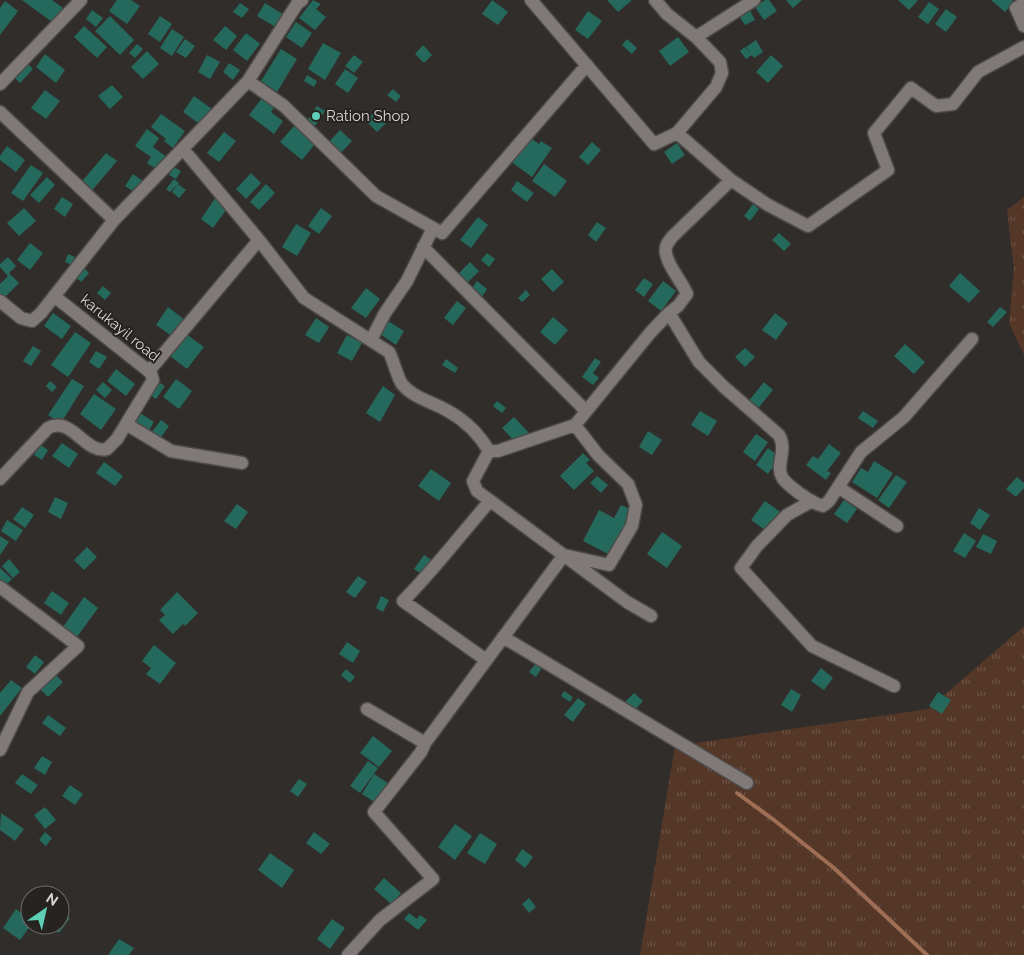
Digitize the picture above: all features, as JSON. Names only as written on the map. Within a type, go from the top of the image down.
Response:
[{"type":"street","points":[[0,84],[81,0]]},
{"type":"street","points":[[531,0],[654,144],[677,134],[716,87],[722,73],[720,62],[696,37],[667,14],[655,0]]},
{"type":"street","points":[[696,37],[754,0]]},
{"type":"street","points":[[0,301],[21,318],[32,321],[40,313],[114,220],[248,81],[297,1]]},
{"type":"street","points":[[1024,3],[1016,8],[1024,26]]},
{"type":"street","points":[[677,134],[731,180],[768,205],[808,226],[888,170],[874,133],[911,88],[936,106],[953,104],[978,72],[1024,47]]},
{"type":"street","points":[[248,81],[284,106],[376,196],[442,233],[586,64]]},
{"type":"street","points":[[0,112],[114,220]]},
{"type":"street","points":[[183,149],[259,240],[304,298],[389,352],[400,382],[409,391],[449,411],[467,424],[480,436],[489,451]]},
{"type":"street","points":[[489,451],[498,451],[575,425],[650,333],[678,306],[687,294],[666,255],[666,245],[731,180]]},
{"type":"street","points":[[370,340],[384,313],[407,281],[433,228]]},
{"type":"street","points":[[149,371],[259,240]]},
{"type":"street","points":[[423,247],[586,411]]},
{"type":"street","name":"karukayil road","points":[[0,479],[48,428],[55,424],[62,425],[98,449],[103,450],[112,446],[153,380],[153,376],[149,371],[54,296]]},
{"type":"street","points":[[669,313],[699,362],[724,387],[779,435],[784,444],[780,467],[782,478],[791,487],[823,506],[830,501],[861,452],[904,417],[972,339]]},
{"type":"street","points":[[126,424],[171,451],[242,463]]},
{"type":"street","points":[[564,555],[609,565],[632,526],[636,505],[628,484],[598,455],[575,425]]},
{"type":"street","points":[[489,451],[473,481],[477,491],[626,602],[651,616]]},
{"type":"street","points":[[838,487],[897,526]]},
{"type":"street","points":[[486,660],[403,601],[490,501]]},
{"type":"street","points":[[812,501],[787,515],[758,546],[741,568],[812,646],[894,686]]},
{"type":"street","points":[[348,955],[380,920],[433,879],[374,812],[422,752],[425,743],[564,555]]},
{"type":"street","points":[[0,588],[78,646],[28,692],[0,750]]},
{"type":"street","points":[[503,637],[748,783]]},
{"type":"street","points":[[367,709],[425,743]]},
{"type":"green space","points":[[1024,197],[1024,355],[1009,323],[1014,269],[1007,210]]},
{"type":"green space","points":[[1024,626],[1024,955],[640,955],[675,746],[928,709]]},
{"type":"building","points":[[22,0],[52,0],[67,11],[56,25]]},
{"type":"building","points":[[117,0],[131,0],[140,6],[127,24],[109,11]]},
{"type":"building","points":[[313,0],[321,4],[316,9],[326,17],[315,30],[299,18]]},
{"type":"building","points":[[492,0],[508,12],[498,25],[482,14]]},
{"type":"building","points":[[607,0],[632,0],[618,12]]},
{"type":"building","points":[[765,0],[769,0],[777,11],[764,20],[755,7]]},
{"type":"building","points":[[786,0],[802,0],[793,8]]},
{"type":"building","points":[[898,0],[918,0],[909,10]]},
{"type":"building","points":[[991,0],[1012,0],[1014,2],[1005,12]]},
{"type":"building","points":[[5,1],[18,11],[0,35],[0,8]]},
{"type":"building","points":[[929,2],[939,9],[928,24],[918,17]]},
{"type":"building","points":[[240,3],[249,9],[242,18],[233,12]]},
{"type":"building","points":[[265,3],[284,15],[277,28],[257,16]]},
{"type":"building","points":[[946,9],[957,17],[946,32],[935,24]]},
{"type":"building","points":[[92,10],[103,18],[96,27],[86,19]]},
{"type":"building","points":[[750,10],[755,20],[745,25],[739,16]]},
{"type":"building","points":[[588,11],[602,21],[588,39],[575,30]]},
{"type":"building","points":[[110,16],[134,40],[120,55],[95,31]]},
{"type":"building","points":[[160,16],[172,24],[160,42],[148,34]]},
{"type":"building","points":[[296,22],[312,33],[302,48],[286,37]]},
{"type":"building","points":[[84,26],[107,47],[97,58],[74,37]]},
{"type":"building","points":[[225,26],[237,36],[226,50],[213,40]]},
{"type":"building","points":[[172,29],[184,37],[172,56],[160,48]]},
{"type":"building","points":[[246,33],[260,44],[247,61],[233,50]]},
{"type":"building","points":[[678,37],[689,52],[670,66],[659,51]]},
{"type":"building","points":[[185,39],[195,46],[186,58],[176,52]]},
{"type":"building","points":[[627,39],[637,48],[632,54],[622,45]]},
{"type":"building","points":[[756,40],[763,52],[754,58],[746,47]]},
{"type":"building","points":[[323,43],[341,53],[325,80],[308,69]]},
{"type":"building","points":[[137,44],[143,49],[135,58],[129,53]]},
{"type":"building","points":[[423,45],[432,55],[424,63],[415,54]]},
{"type":"building","points":[[745,47],[752,55],[746,59],[740,51]]},
{"type":"building","points":[[281,49],[297,59],[277,92],[261,81]]},
{"type":"building","points":[[147,51],[159,64],[143,79],[131,67]]},
{"type":"building","points":[[45,54],[65,70],[56,83],[36,67]]},
{"type":"building","points":[[207,55],[220,62],[210,79],[198,72]]},
{"type":"building","points":[[354,55],[363,62],[354,73],[345,66]]},
{"type":"building","points":[[771,55],[783,66],[768,83],[756,72]]},
{"type":"building","points":[[229,63],[240,70],[233,80],[223,72]]},
{"type":"building","points":[[28,64],[33,69],[20,83],[15,78]]},
{"type":"building","points":[[345,69],[358,78],[348,93],[335,84]]},
{"type":"building","points":[[307,75],[317,81],[314,87],[304,81]]},
{"type":"building","points":[[112,85],[123,97],[110,109],[98,96]]},
{"type":"building","points":[[393,89],[401,96],[396,102],[387,95]]},
{"type":"building","points":[[45,90],[60,101],[46,119],[31,108]]},
{"type":"building","points":[[265,94],[277,103],[271,112],[283,121],[274,134],[249,115]]},
{"type":"building","points":[[194,96],[212,109],[201,125],[183,112]]},
{"type":"building","name":"Ration Shop","points":[[317,106],[325,111],[315,126],[307,121]]},
{"type":"building","points":[[374,112],[386,123],[377,132],[366,121]]},
{"type":"building","points":[[161,114],[185,131],[173,148],[164,141],[166,139],[151,127]]},
{"type":"building","points":[[294,126],[315,144],[302,160],[280,142]]},
{"type":"building","points":[[147,129],[159,138],[153,147],[168,158],[159,171],[147,163],[151,157],[135,146]]},
{"type":"building","points":[[340,130],[352,141],[340,154],[328,143]]},
{"type":"building","points":[[224,132],[236,141],[219,162],[207,153]]},
{"type":"building","points":[[528,136],[539,144],[541,141],[552,148],[532,177],[510,161]]},
{"type":"building","points":[[592,142],[601,150],[588,165],[579,157]]},
{"type":"building","points":[[677,143],[685,155],[672,164],[664,152]]},
{"type":"building","points":[[7,146],[25,160],[16,172],[0,160],[0,156]]},
{"type":"building","points":[[106,153],[117,161],[89,194],[79,185]]},
{"type":"building","points":[[544,164],[567,181],[555,197],[532,181]]},
{"type":"building","points":[[31,165],[43,173],[23,201],[11,193]]},
{"type":"building","points":[[174,167],[181,171],[176,179],[169,175]]},
{"type":"building","points":[[251,173],[261,183],[246,199],[236,189]]},
{"type":"building","points":[[133,174],[144,182],[136,193],[125,186]]},
{"type":"building","points":[[47,177],[55,185],[39,203],[30,195]]},
{"type":"building","points":[[174,179],[179,183],[170,192],[166,189]]},
{"type":"building","points":[[517,181],[534,193],[527,202],[511,190]]},
{"type":"building","points":[[178,184],[186,190],[179,198],[172,192]]},
{"type":"building","points":[[266,184],[275,193],[259,210],[250,202]]},
{"type":"building","points":[[62,197],[73,204],[65,217],[54,209]]},
{"type":"building","points":[[216,197],[229,206],[213,228],[201,219]]},
{"type":"building","points":[[753,204],[759,209],[750,221],[744,216]]},
{"type":"building","points":[[24,208],[36,221],[19,236],[7,223]]},
{"type":"building","points":[[321,208],[332,216],[319,234],[308,226]]},
{"type":"building","points":[[478,217],[488,225],[471,248],[460,240]]},
{"type":"building","points":[[597,222],[606,228],[596,242],[588,235]]},
{"type":"building","points":[[296,224],[311,233],[297,256],[282,247]]},
{"type":"building","points":[[779,233],[791,244],[784,251],[772,240]]},
{"type":"building","points":[[30,243],[43,253],[30,270],[17,260]]},
{"type":"building","points":[[487,253],[495,259],[489,267],[481,260]]},
{"type":"building","points":[[68,254],[75,257],[72,265],[65,262]]},
{"type":"building","points":[[8,257],[16,266],[9,273],[19,283],[3,299],[0,295],[0,284],[8,276],[0,267],[0,264]]},
{"type":"building","points":[[470,262],[479,271],[465,285],[456,276]]},
{"type":"building","points":[[84,268],[89,273],[81,282],[75,277]]},
{"type":"building","points":[[552,269],[564,282],[553,292],[541,279]]},
{"type":"building","points":[[960,273],[980,291],[969,303],[949,286]]},
{"type":"building","points":[[644,278],[653,284],[644,297],[635,290]]},
{"type":"building","points":[[477,281],[487,289],[481,298],[470,291]]},
{"type":"building","points":[[663,281],[676,291],[661,311],[648,301]]},
{"type":"building","points":[[103,286],[111,293],[105,300],[97,293]]},
{"type":"building","points":[[366,288],[380,299],[366,318],[351,308]]},
{"type":"building","points":[[526,290],[530,295],[522,302],[518,298]]},
{"type":"building","points":[[457,301],[466,308],[453,325],[444,318]]},
{"type":"building","points":[[168,307],[185,320],[173,337],[156,325]]},
{"type":"building","points":[[1000,307],[1007,312],[993,327],[987,322]]},
{"type":"building","points":[[53,313],[71,326],[62,339],[44,326]]},
{"type":"building","points":[[775,313],[788,323],[776,340],[762,330]]},
{"type":"building","points":[[553,317],[568,330],[555,345],[540,332]]},
{"type":"building","points":[[316,318],[329,327],[319,343],[305,335]]},
{"type":"building","points":[[388,321],[404,331],[396,345],[380,334]]},
{"type":"building","points":[[75,332],[91,343],[68,377],[51,365]]},
{"type":"building","points":[[186,334],[204,347],[187,369],[170,356]]},
{"type":"building","points":[[347,335],[362,343],[352,361],[337,353]]},
{"type":"building","points":[[905,344],[925,362],[914,374],[894,356]]},
{"type":"building","points":[[33,346],[41,351],[31,366],[23,361]]},
{"type":"building","points":[[745,348],[755,357],[745,367],[735,357]]},
{"type":"building","points":[[96,351],[107,357],[99,369],[89,362]]},
{"type":"building","points":[[595,358],[601,362],[593,373],[599,378],[593,385],[582,377]]},
{"type":"building","points":[[446,359],[458,368],[455,373],[442,365]]},
{"type":"building","points":[[116,369],[135,384],[126,396],[107,381]]},
{"type":"building","points":[[72,379],[84,386],[61,423],[48,415]]},
{"type":"building","points":[[176,379],[192,391],[179,409],[163,397]]},
{"type":"building","points":[[50,381],[57,387],[52,392],[46,386]]},
{"type":"building","points":[[157,381],[165,386],[156,399],[148,393]]},
{"type":"building","points":[[103,382],[112,390],[105,398],[96,390]]},
{"type":"building","points":[[764,382],[773,390],[756,411],[747,403]]},
{"type":"building","points":[[383,386],[395,395],[380,422],[366,413]]},
{"type":"building","points":[[94,394],[116,409],[101,430],[80,414]]},
{"type":"building","points":[[497,401],[506,408],[502,413],[493,406]]},
{"type":"building","points":[[137,411],[154,422],[148,432],[131,421]]},
{"type":"building","points":[[700,411],[717,421],[708,436],[691,425]]},
{"type":"building","points":[[863,411],[878,421],[873,428],[858,418]]},
{"type":"building","points":[[514,417],[529,433],[517,444],[502,428]]},
{"type":"building","points":[[161,420],[169,426],[160,439],[151,433]]},
{"type":"building","points":[[648,431],[662,440],[652,455],[639,447]]},
{"type":"building","points":[[756,434],[768,442],[755,461],[743,452]]},
{"type":"building","points":[[62,443],[78,454],[69,468],[52,456]]},
{"type":"building","points":[[829,444],[841,453],[827,471],[831,473],[826,480],[806,465],[813,456],[818,459]]},
{"type":"building","points":[[41,445],[48,450],[42,460],[34,455]]},
{"type":"building","points":[[768,448],[780,457],[768,474],[756,465]]},
{"type":"building","points":[[583,453],[590,460],[586,463],[594,471],[574,490],[560,476]]},
{"type":"building","points":[[874,461],[893,473],[877,498],[852,482],[861,468],[868,472]]},
{"type":"building","points":[[104,462],[123,476],[115,486],[96,473]]},
{"type":"building","points":[[431,469],[451,483],[439,501],[418,486]]},
{"type":"building","points":[[896,475],[907,482],[889,508],[878,500]]},
{"type":"building","points":[[597,476],[608,485],[601,493],[590,483]]},
{"type":"building","points":[[1017,477],[1024,483],[1024,488],[1016,497],[1006,489]]},
{"type":"building","points":[[55,497],[68,503],[61,519],[48,512]]},
{"type":"building","points":[[844,500],[857,509],[847,523],[834,514]]},
{"type":"building","points":[[765,501],[782,513],[768,532],[751,520]]},
{"type":"building","points":[[237,504],[248,512],[236,529],[224,521]]},
{"type":"building","points":[[621,505],[630,509],[626,517],[629,519],[610,555],[583,541],[599,510],[614,518]]},
{"type":"building","points":[[22,507],[34,515],[25,528],[13,519]]},
{"type":"building","points":[[979,508],[990,515],[980,530],[970,523]]},
{"type":"building","points":[[7,520],[23,530],[16,541],[1,531]]},
{"type":"building","points":[[662,532],[682,546],[667,568],[647,554]]},
{"type":"building","points":[[964,533],[976,541],[965,558],[953,551]]},
{"type":"building","points":[[983,534],[997,541],[991,554],[976,547]]},
{"type":"building","points":[[0,536],[9,542],[0,555]]},
{"type":"building","points":[[87,547],[97,557],[84,570],[74,560]]},
{"type":"building","points":[[424,555],[433,561],[423,575],[414,569]]},
{"type":"building","points":[[9,559],[20,572],[13,578],[2,566]]},
{"type":"building","points":[[0,568],[12,579],[6,585],[0,580]]},
{"type":"building","points":[[358,576],[367,582],[355,598],[346,592]]},
{"type":"building","points":[[52,591],[69,603],[61,615],[44,603]]},
{"type":"building","points":[[177,592],[198,613],[185,626],[183,624],[173,634],[159,620],[165,615],[160,610]]},
{"type":"building","points":[[381,596],[389,600],[383,612],[376,608]]},
{"type":"building","points":[[84,597],[98,608],[77,637],[63,627]]},
{"type":"building","points":[[347,642],[360,651],[353,663],[339,654]]},
{"type":"building","points":[[154,645],[176,663],[160,684],[146,674],[151,668],[142,661]]},
{"type":"building","points":[[35,655],[44,662],[35,674],[26,667]]},
{"type":"building","points":[[537,662],[543,666],[536,677],[529,672]]},
{"type":"building","points":[[821,668],[833,678],[824,690],[811,681]]},
{"type":"building","points":[[346,669],[355,677],[350,683],[341,675]]},
{"type":"building","points":[[53,672],[63,682],[48,697],[38,687]]},
{"type":"building","points":[[11,680],[22,688],[0,716],[0,693]]},
{"type":"building","points":[[791,689],[801,695],[792,712],[781,705]]},
{"type":"building","points":[[564,691],[573,697],[570,702],[561,696]]},
{"type":"building","points":[[938,692],[951,700],[942,714],[929,706]]},
{"type":"building","points":[[634,693],[643,701],[633,712],[624,703]]},
{"type":"building","points":[[578,698],[586,704],[573,722],[564,715]]},
{"type":"building","points":[[48,715],[66,728],[60,736],[42,723]]},
{"type":"building","points":[[373,736],[392,751],[379,767],[360,753]]},
{"type":"building","points":[[42,756],[52,762],[45,775],[34,768]]},
{"type":"building","points":[[368,761],[378,768],[360,793],[350,786]]},
{"type":"building","points":[[22,774],[38,785],[31,794],[15,783]]},
{"type":"building","points":[[374,774],[388,783],[376,803],[362,794]]},
{"type":"building","points":[[299,779],[307,784],[298,797],[290,791]]},
{"type":"building","points":[[70,785],[83,794],[75,805],[62,796]]},
{"type":"building","points":[[45,807],[56,820],[45,829],[34,815]]},
{"type":"building","points":[[1,813],[24,829],[15,841],[0,830]]},
{"type":"building","points":[[455,824],[472,836],[455,860],[438,847]]},
{"type":"building","points":[[45,832],[52,838],[46,846],[39,840]]},
{"type":"building","points":[[314,832],[330,844],[321,854],[306,843]]},
{"type":"building","points":[[480,833],[497,844],[485,864],[467,853]]},
{"type":"building","points":[[522,849],[533,857],[525,868],[515,860]]},
{"type":"building","points":[[270,853],[294,870],[282,888],[258,870]]},
{"type":"building","points":[[384,878],[401,893],[391,904],[374,889]]},
{"type":"building","points":[[529,898],[536,907],[529,913],[522,904]]},
{"type":"building","points":[[16,909],[20,912],[20,935],[24,935],[20,940],[3,928]]},
{"type":"building","points":[[409,913],[417,919],[420,915],[427,920],[418,930],[404,919]]},
{"type":"building","points":[[332,919],[345,928],[330,949],[317,939]]},
{"type":"building","points":[[119,939],[134,948],[129,955],[108,955]]},
{"type":"waterway","points":[[737,793],[834,868],[927,955]]},
{"type":"place","name":"Ration Shop","points":[[316,116]]}]
